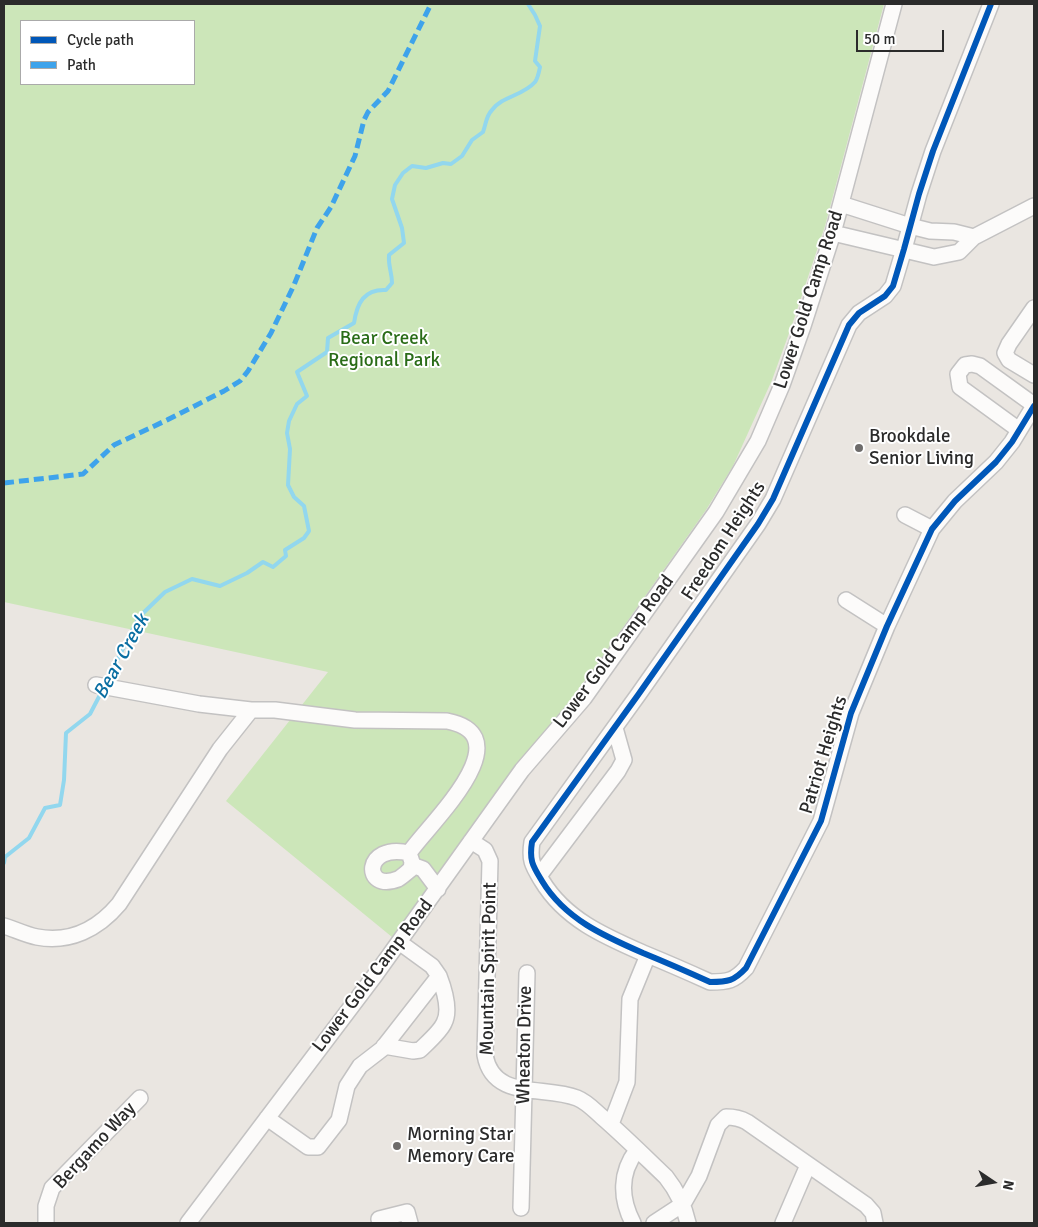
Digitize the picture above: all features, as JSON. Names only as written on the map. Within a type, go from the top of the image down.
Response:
[{"type":"street","name":"Lower Gold Camp Road","points":[[188,1223],[399,942],[522,770],[584,698],[716,512],[758,441],[782,385],[833,232],[894,4]]},
{"type":"street","name":"Freedom Heights","points":[[643,952],[596,932],[573,916],[550,895],[529,856],[532,842],[615,728],[768,508],[849,324],[859,313],[885,296],[893,286],[933,151],[991,4]]},
{"type":"street","points":[[841,204],[910,226],[954,232],[974,237]]},
{"type":"street","points":[[833,232],[934,257],[959,252],[974,237],[1034,206]]},
{"type":"street","points":[[879,243],[887,219]]},
{"type":"street","points":[[1034,308],[1008,344],[1005,353],[1009,360],[1034,375]]},
{"type":"street","points":[[1019,430],[960,387],[958,374],[965,365],[980,366],[1034,406]]},
{"type":"street","name":"Patriot Heights","points":[[643,952],[710,982],[724,982],[737,978],[746,968],[821,820],[850,713],[887,626],[932,529],[954,501],[996,462],[1012,442],[1034,406]]},
{"type":"street","points":[[905,514],[932,529]]},
{"type":"street","points":[[846,600],[887,626]]},
{"type":"street","points":[[96,685],[199,704],[251,710],[283,711],[355,720],[447,720],[457,722],[476,739],[478,747],[474,766],[455,796],[416,842],[410,859],[422,869],[438,889]]},
{"type":"street","points":[[4,926],[36,937],[61,937],[87,931],[98,925],[119,904],[220,749],[251,710]]},
{"type":"street","points":[[539,876],[618,771],[624,760],[615,728]]},
{"type":"street","name":"Mountain Spirit Point","points":[[471,841],[485,850],[490,861],[485,1055],[491,1074],[500,1081],[525,1090],[576,1098],[585,1102],[611,1124],[666,1177],[683,1204],[688,1223]]},
{"type":"street","points":[[384,1046],[413,1051],[420,1050],[444,1023],[447,1010],[444,989],[439,976],[432,966],[399,942]]},
{"type":"street","points":[[611,1124],[627,1082],[630,999],[643,952]]},
{"type":"street","name":"Wheaton Drive","points":[[522,1208],[527,973]]},
{"type":"street","points":[[267,1118],[308,1147],[318,1146],[338,1120],[347,1086],[360,1066],[384,1046],[439,976]]},
{"type":"street","name":"Bergamo Way","points":[[46,1223],[46,1206],[52,1188],[140,1098]]},
{"type":"street","points":[[654,1223],[683,1204],[698,1176],[718,1125],[726,1117],[736,1117],[747,1122],[866,1205],[873,1213],[875,1223]]},
{"type":"street","points":[[633,1223],[623,1190],[627,1166],[637,1150]]},
{"type":"street","points":[[783,1223],[808,1165]]},
{"type":"street","points":[[380,1223],[379,1219],[408,1212],[410,1223]]},
{"type":"green space","name":"Bear Creek Regional Park","points":[[4,4],[884,4],[825,226],[772,380],[733,466],[706,510],[595,667],[392,937],[226,801],[328,672],[4,602]]},
{"type":"waterway","name":"Bear Creek","points":[[106,682],[139,617],[165,592],[192,579],[220,586],[247,573],[263,562],[273,567],[286,556],[285,550],[304,538],[309,531],[304,506],[294,497],[288,485],[290,449],[287,433],[289,421],[297,404],[307,396],[297,372],[327,352],[328,338],[354,323],[357,309],[367,295],[378,290],[386,290],[392,283],[389,255],[404,243],[402,228],[392,199],[395,185],[403,173],[412,166],[426,168],[443,163],[451,164],[462,156],[472,140],[483,132],[488,115],[496,105],[530,87],[536,80],[540,67],[535,61],[540,26],[528,4]]},
{"type":"waterway","name":"Bear Creek","points":[[4,863],[5,857],[29,838],[45,808],[60,805],[64,780],[66,733],[90,714],[102,691]]},
{"type":"marked path","points":[[4,483],[83,474],[114,445],[167,420],[240,381],[271,333],[294,285],[317,228],[331,207],[355,156],[364,120],[368,112],[388,91],[431,4]]},
{"type":"cycle path","points":[[991,4],[933,151],[893,286],[885,296],[859,313],[849,325],[773,499],[758,524],[532,842],[531,859],[534,867],[551,894],[562,906],[586,925],[600,933],[710,982],[730,980],[738,976],[746,968],[821,821],[851,713],[887,626],[932,529],[955,501],[996,462],[1012,442],[1034,406]]},
{"type":"place","name":"Brookdale Senior Living","points":[[859,448]]},
{"type":"place","name":"Morning Star Memory Care","points":[[397,1146]]}]
